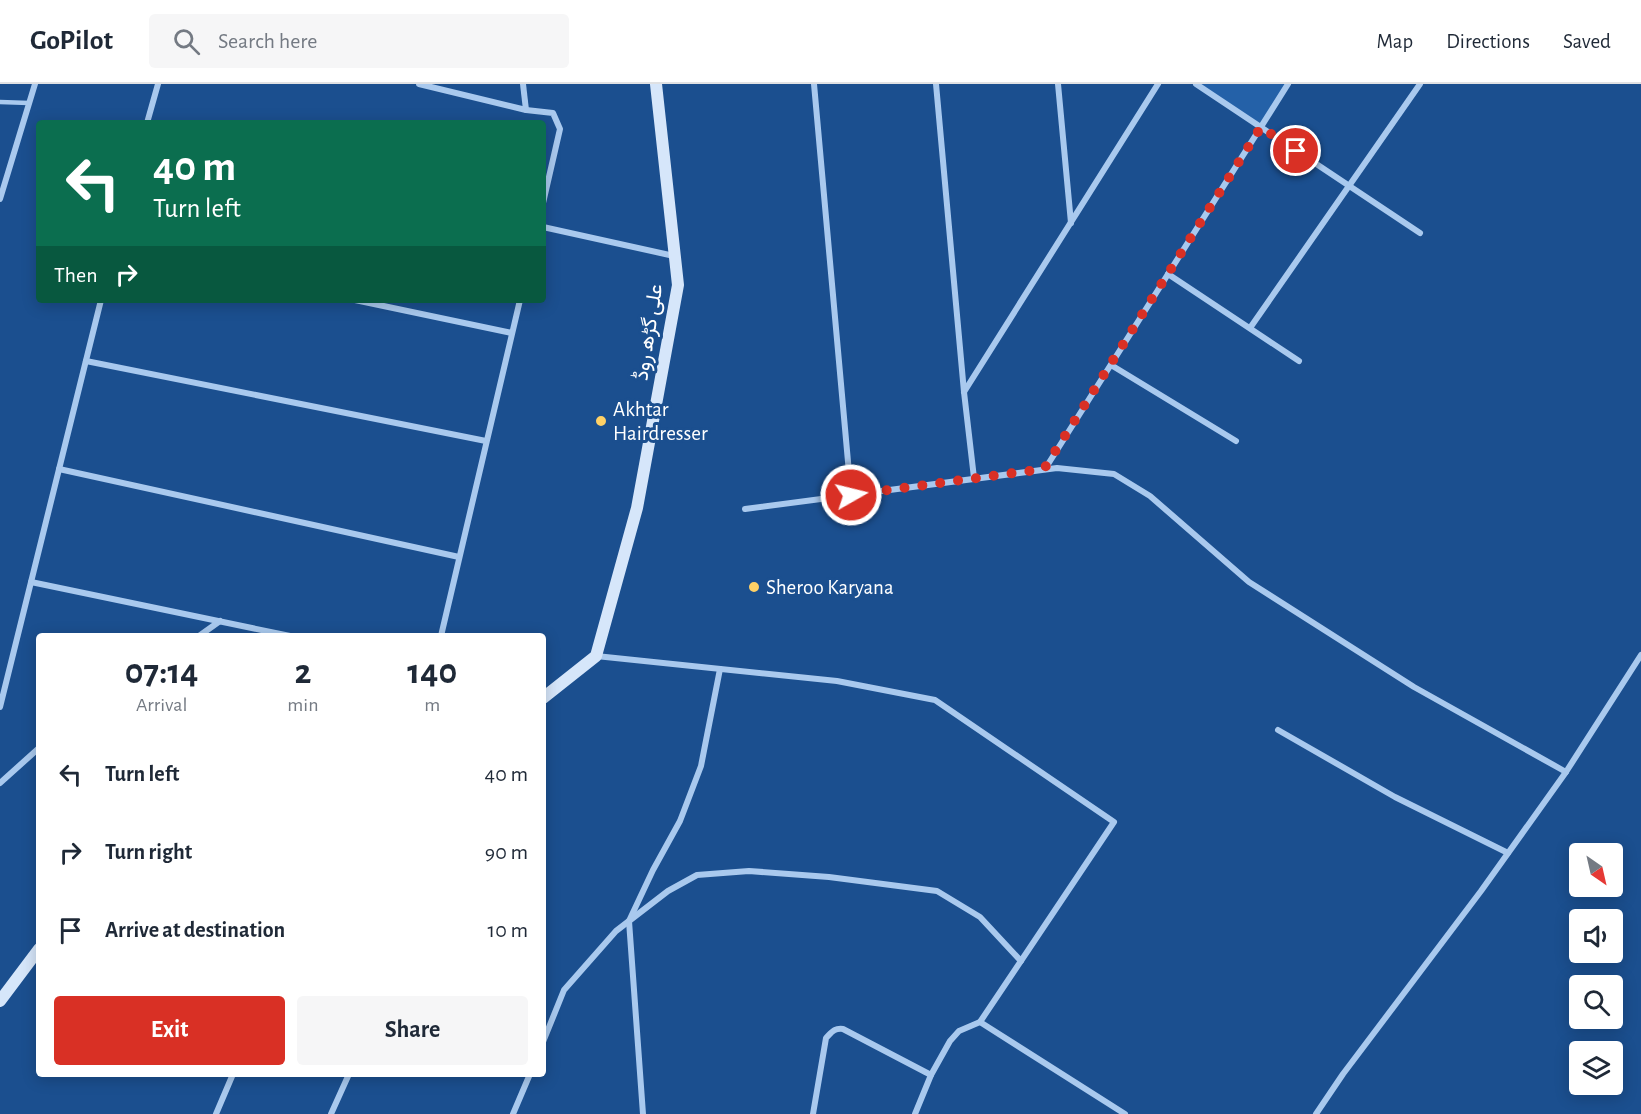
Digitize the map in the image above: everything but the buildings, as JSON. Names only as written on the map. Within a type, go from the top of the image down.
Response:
[{"type":"main road","name":"علی گڑھ روڈ","points":[[596,656],[637,508],[678,285],[656,84]]},
{"type":"main road","points":[[546,696],[596,656]]},
{"type":"main road","points":[[0,1001],[36,953]]},
{"type":"street","points":[[0,199],[35,84]]},
{"type":"street","points":[[148,120],[158,84]]},
{"type":"street","points":[[419,84],[526,110],[553,113],[560,129],[546,190]]},
{"type":"street","points":[[523,84],[526,110]]},
{"type":"street","points":[[814,84],[851,495]]},
{"type":"street","points":[[936,84],[974,478]]},
{"type":"street","points":[[1058,84],[1071,223]]},
{"type":"street","points":[[964,392],[1158,84]]},
{"type":"street","points":[[1196,84],[1420,233]]},
{"type":"street","points":[[1044,469],[1288,84]]},
{"type":"street","points":[[1250,328],[1420,84]]},
{"type":"street","points":[[546,228],[675,256]]},
{"type":"street","points":[[1168,274],[1299,361]]},
{"type":"street","points":[[0,707],[100,303]]},
{"type":"street","points":[[369,303],[512,333]]},
{"type":"street","points":[[442,633],[519,303]]},
{"type":"street","points":[[86,361],[486,441]]},
{"type":"street","points":[[1111,365],[1236,441]]},
{"type":"street","points":[[745,509],[1044,469],[1057,468],[1114,474],[1150,496],[1249,582],[1414,687],[1566,772]]},
{"type":"street","points":[[59,469],[459,557]]},
{"type":"street","points":[[31,582],[276,633]]},
{"type":"street","points":[[203,633],[220,621]]},
{"type":"street","points":[[1316,1114],[1343,1074],[1481,891],[1566,772],[1641,655]]},
{"type":"street","points":[[596,656],[837,681],[935,700],[1114,822],[980,1022],[959,1031],[950,1041],[931,1076],[915,1114]]},
{"type":"street","points":[[643,1114],[629,921],[680,821],[700,766],[720,669]]},
{"type":"street","points":[[1278,730],[1395,797],[1508,853]]},
{"type":"street","points":[[0,783],[36,751]]},
{"type":"street","points":[[546,1035],[564,990],[616,931],[668,891],[697,875],[749,871],[937,891],[980,917],[1021,961]]},
{"type":"street","points":[[980,1022],[1125,1114]]},
{"type":"street","points":[[813,1114],[826,1038],[838,1028],[931,1076]]},
{"type":"street","points":[[216,1114],[232,1077]]},
{"type":"street","points":[[331,1114],[348,1077]]},
{"type":"street","points":[[513,1114],[529,1077]]},
{"type":"lane","points":[[0,102],[29,103]]},
{"type":"shaded area","points":[[1196,84],[1288,84],[1261,127]]},
{"type":"place","name":"Akhtar Hairdresser","points":[[601,421]]},
{"type":"place","name":"Sheroo Karyana","points":[[754,587]]},
{"type":"route","points":[[851,495],[1044,469],[1261,127],[1296,151]]}]
